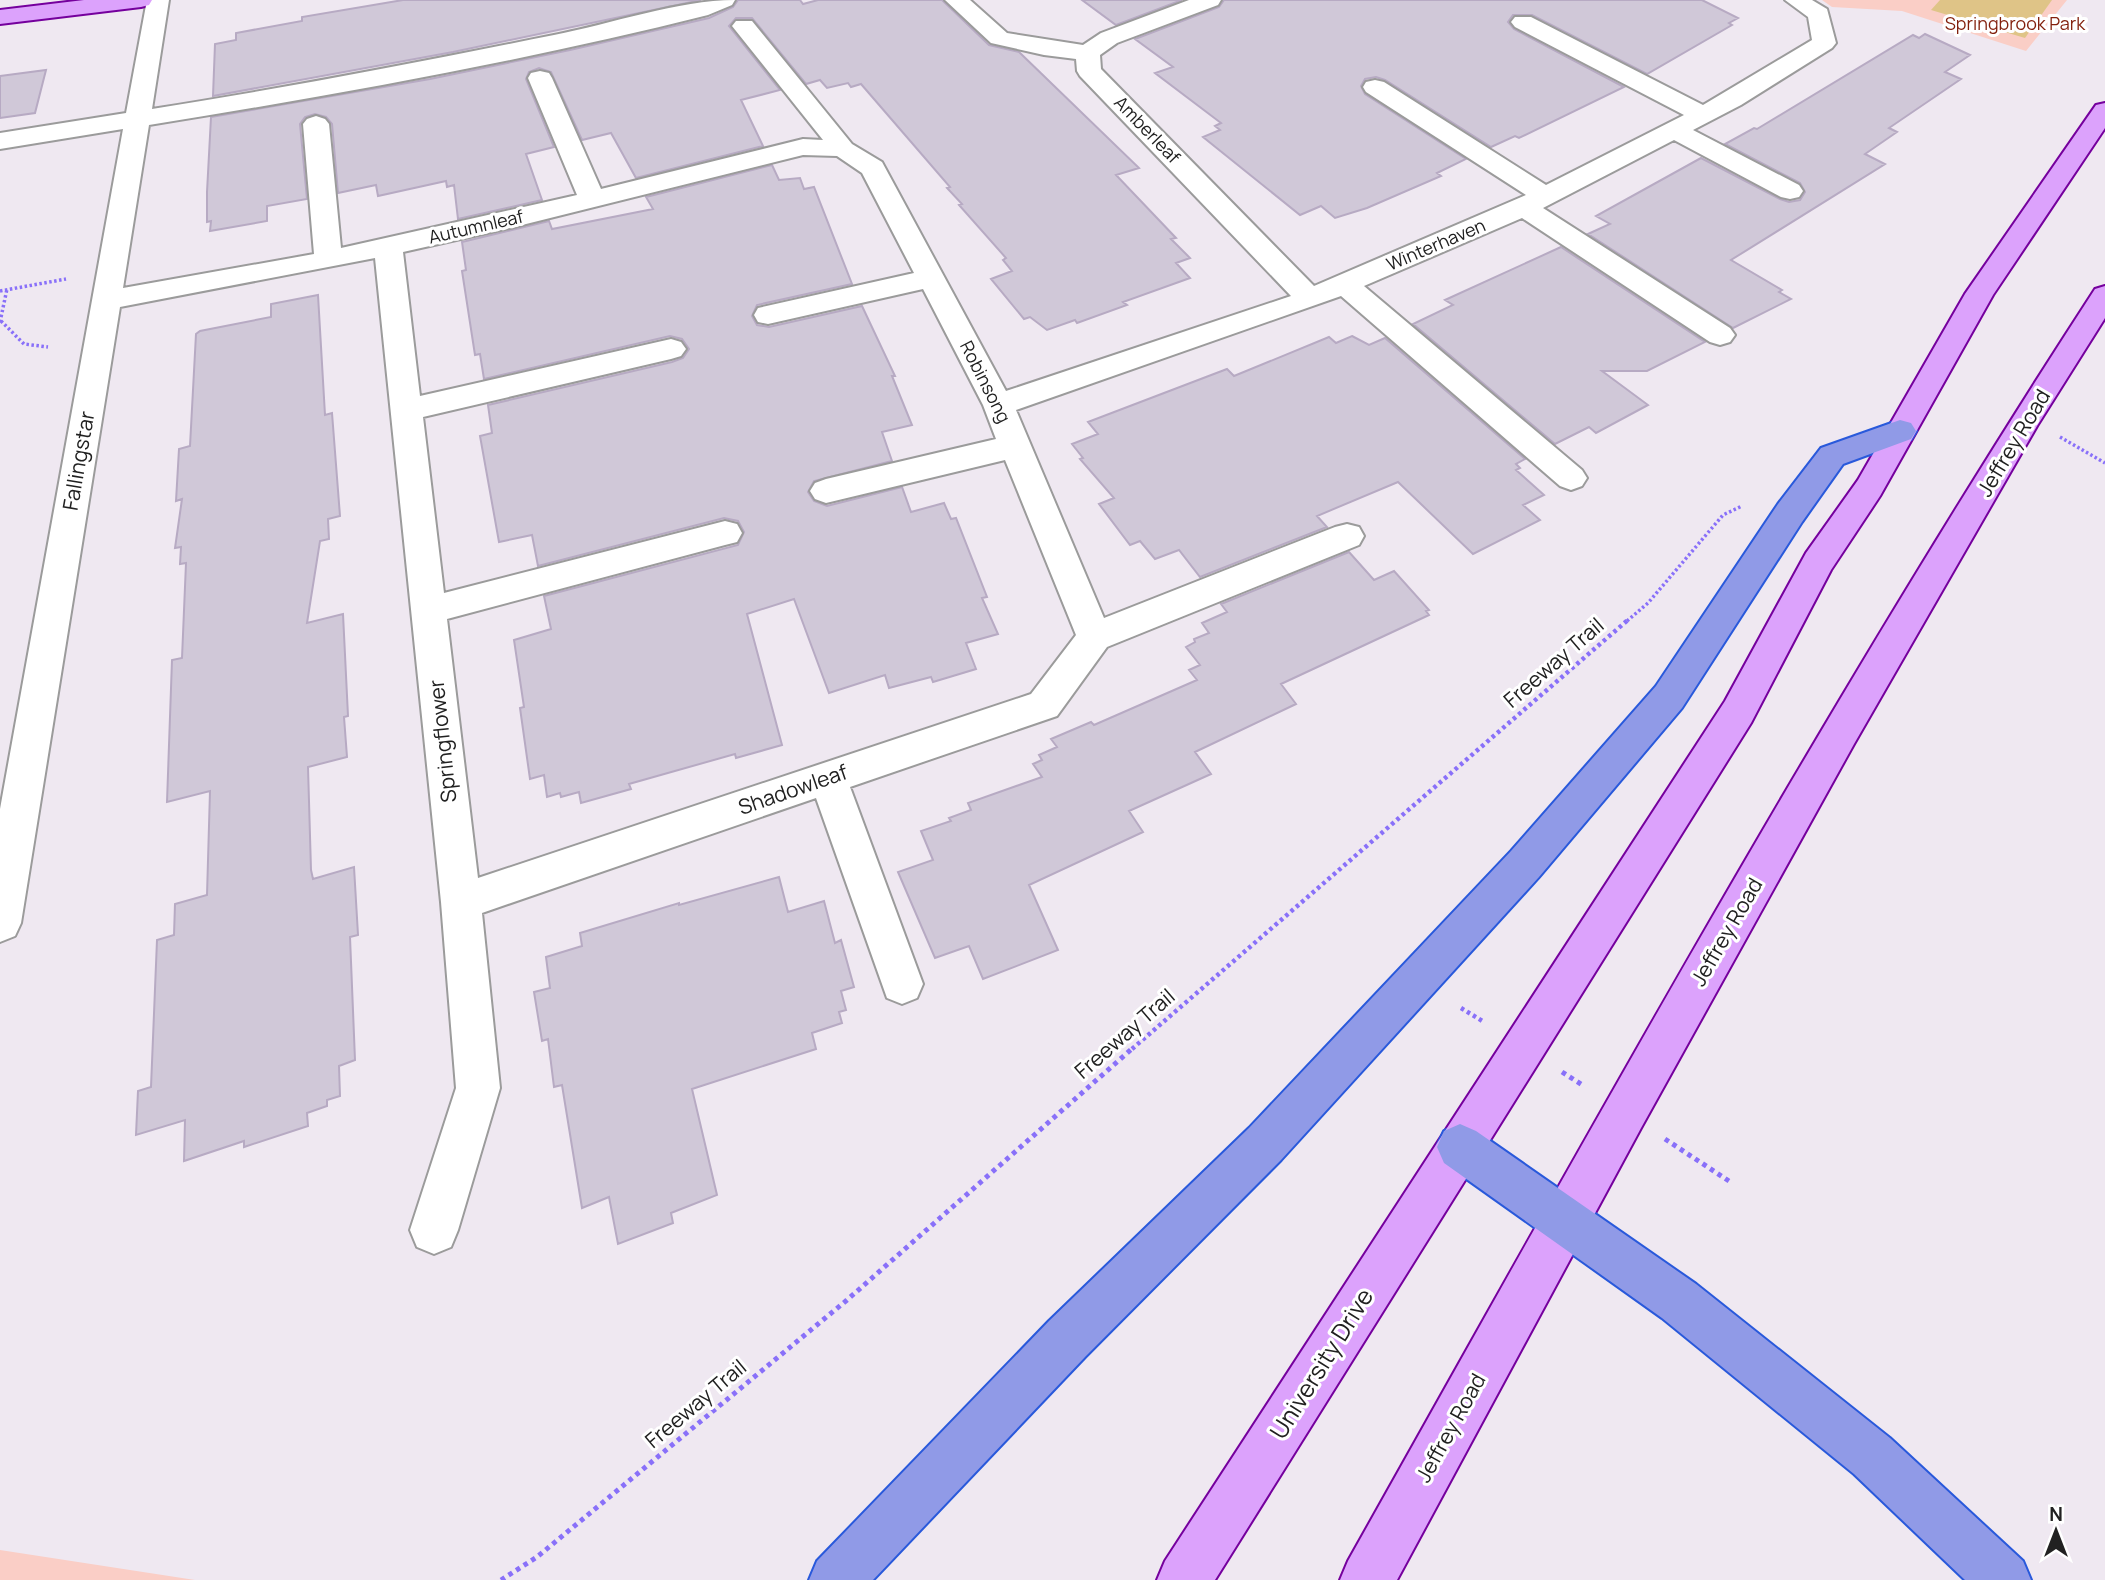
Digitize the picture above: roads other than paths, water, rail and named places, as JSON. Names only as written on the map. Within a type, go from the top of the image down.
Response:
[{"type":"highway","points":[[835,1580],[1068,1339],[1265,1144],[1525,864],[1669,697],[1790,513],[1832,456],[1900,431]]},
{"type":"highway","points":[[1460,1147],[1679,1301],[1872,1456],[2004,1580]]},
{"type":"main road","points":[[0,17],[141,0]]},
{"type":"main road","points":[[1460,1147],[1738,712],[1818,562],[1869,488],[1979,294],[2105,110]]},
{"type":"main road","name":"Jeffrey Road","points":[[1367,1580],[1625,1112],[1841,733],[2024,422],[2105,295]]},
{"type":"main road","name":"University Drive","points":[[1184,1580],[1460,1147]]},
{"type":"street","name":"Fallingstar","points":[[0,923],[158,0]]},
{"type":"street","points":[[0,141],[252,101],[556,42],[700,10],[724,0]]},
{"type":"street","points":[[956,0],[999,38],[1044,48],[1088,53],[1109,38],[1208,0]]},
{"type":"street","name":"Winterhaven","points":[[998,405],[1310,299],[1534,202],[1704,114],[1824,43],[1807,7]]},
{"type":"street","points":[[1523,22],[1704,114]]},
{"type":"street","points":[[744,26],[843,149]]},
{"type":"street","name":"Amberleaf","points":[[1088,53],[1089,71],[1310,299]]},
{"type":"street","points":[[540,78],[592,199]]},
{"type":"street","points":[[1375,87],[1720,335]]},
{"type":"street","points":[[316,124],[328,259]]},
{"type":"street","points":[[1674,130],[1790,191]]},
{"type":"street","name":"Autumnleaf","points":[[107,300],[388,246],[803,147],[843,149]]},
{"type":"street","name":"Robinsong","points":[[843,149],[873,168],[998,405],[1094,637]]},
{"type":"street","name":"Springflower","points":[[388,246],[461,902],[478,1088],[434,1230]]},
{"type":"street","points":[[768,315],[931,278]]},
{"type":"street","points":[[1344,284],[1571,478]]},
{"type":"street","points":[[406,410],[671,349]]},
{"type":"street","points":[[826,491],[1015,446]]},
{"type":"street","points":[[429,610],[724,533]]},
{"type":"street","points":[[1094,637],[1347,536]]},
{"type":"street","name":"Shadowleaf","points":[[461,902],[1044,705],[1094,637]]},
{"type":"street","points":[[828,778],[902,984]]},
{"type":"park label","name":"Springbrook Park","points":[[2015,24]]}]
